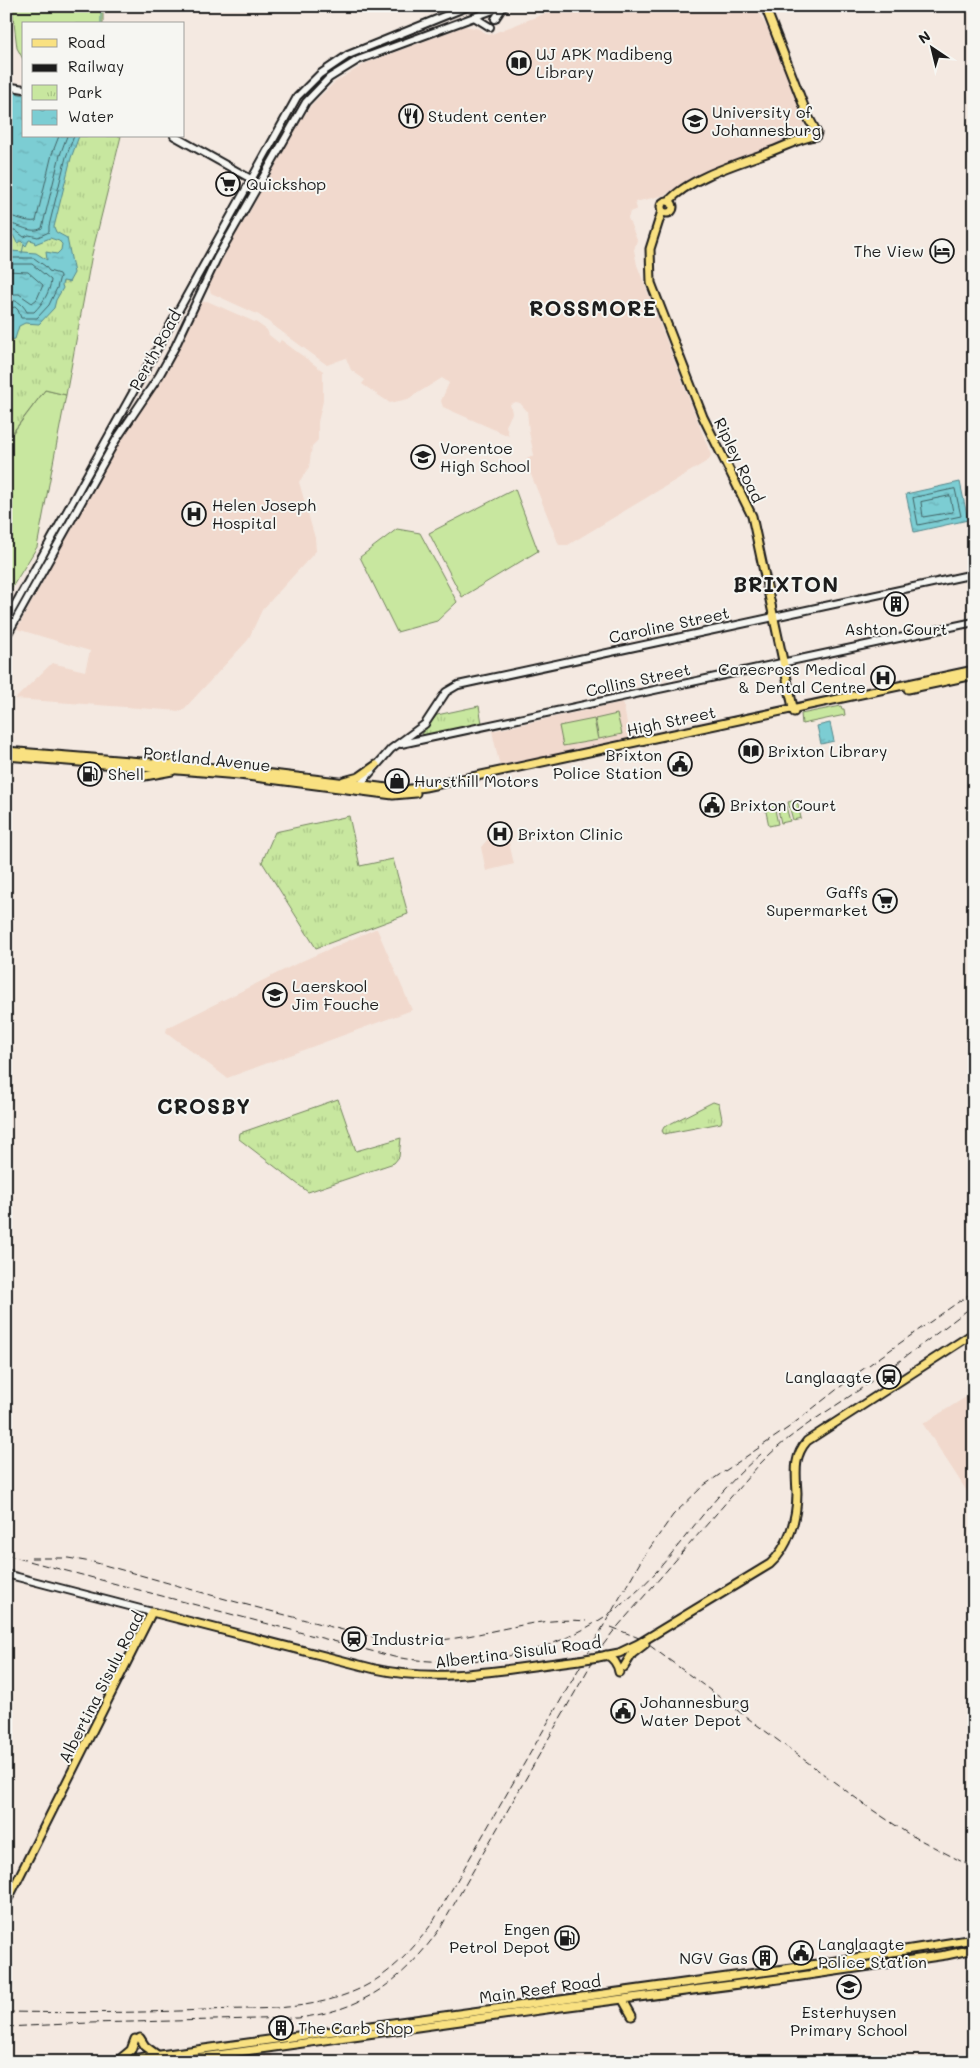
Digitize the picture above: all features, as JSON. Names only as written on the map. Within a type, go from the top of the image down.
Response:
[{"type":"main road","name":"Perth Road","points":[[6,621],[250,178],[297,97],[320,74],[348,55],[469,6]]},
{"type":"main road","name":"Perth Road","points":[[6,638],[116,440],[159,376],[175,347],[217,258],[298,113],[312,95],[329,78],[352,63],[504,6]]},
{"type":"main road","points":[[494,19],[504,6]]},
{"type":"main road","points":[[671,203],[672,211],[664,212],[662,203],[671,203],[683,190],[699,180],[814,133],[764,6]]},
{"type":"main road","points":[[474,16],[490,27]]},
{"type":"main road","points":[[6,86],[22,89]]},
{"type":"main road","points":[[178,138],[260,184]]},
{"type":"main road","name":"Ripley Road","points":[[664,212],[652,240],[649,258],[651,283],[706,424],[752,516],[793,710]]},
{"type":"main road","name":"Caroline Street","points":[[396,746],[425,724],[446,692],[458,685],[974,574]]},
{"type":"main road","name":"Collins Street","points":[[396,746],[974,622]]},
{"type":"main road","name":"High Street","points":[[404,793],[974,670]]},
{"type":"main road","name":"High Street","points":[[793,710],[974,675]]},
{"type":"main road","points":[[357,788],[376,765],[396,746]]},
{"type":"main road","name":"Portland Avenue","points":[[6,751],[240,770],[357,788]]},
{"type":"main road","name":"Portland Avenue","points":[[6,756],[238,775],[404,793]]},
{"type":"main road","points":[[326,782],[353,780],[376,765]]},
{"type":"main road","points":[[145,776],[177,770]]},
{"type":"main road","name":"Albertina Sisulu Road","points":[[6,1897],[9,1897],[152,1612],[375,1669],[408,1675],[452,1675],[579,1660],[620,1652],[638,1644],[768,1566],[780,1553],[793,1524],[796,1505],[796,1463],[801,1449],[807,1441],[974,1333]]},
{"type":"main road","points":[[6,1574],[152,1612]]},
{"type":"main road","points":[[602,1656],[611,1658],[622,1670],[635,1652],[676,1620]]},
{"type":"main road","name":"Main Reef Road","points":[[113,2061],[825,1963],[974,1939]]},
{"type":"main road","name":"Main Reef Road","points":[[166,2062],[848,1969],[946,1955],[974,1948]]},
{"type":"main road","points":[[846,1960],[848,1969]]},
{"type":"main road","points":[[825,1963],[826,1972]]},
{"type":"main road","points":[[623,2000],[632,2016]]},
{"type":"main road","points":[[452,2014],[453,2023]]},
{"type":"main road","points":[[113,2061],[131,2050],[138,2038],[156,2054]]},
{"type":"main road","points":[[261,2040],[262,2049]]},
{"type":"shaded area","points":[[556,6],[755,6],[774,40],[806,121],[798,136],[690,179],[665,195],[635,202],[637,209],[630,212],[628,218],[637,240],[634,250],[637,265],[711,455],[709,460],[568,545],[559,545],[526,462],[527,458],[534,455],[527,411],[520,403],[510,404],[512,413],[506,426],[509,436],[443,407],[441,401],[449,383],[442,378],[408,399],[390,403],[362,384],[365,380],[351,370],[346,358],[327,365],[259,315],[211,293],[208,285],[299,123],[312,104],[335,82],[366,63],[465,26],[479,29],[489,35],[554,10]]},
{"type":"shaded area","name":"Helen Joseph Hospital","points":[[207,301],[257,323],[267,330],[269,335],[279,343],[281,340],[323,371],[323,401],[318,422],[318,440],[312,446],[309,467],[299,482],[315,538],[316,551],[262,610],[248,640],[185,708],[180,711],[15,699],[52,663],[85,671],[90,651],[17,629],[111,456],[167,370],[200,303]]},
{"type":"shaded area","points":[[623,702],[630,739],[500,767],[492,731]]},
{"type":"shaded area","name":"Brixton Clinic","points":[[504,821],[514,864],[486,871],[481,847]]},
{"type":"shaded area","points":[[377,929],[412,1010],[227,1078],[166,1032],[167,1028],[302,961]]},
{"type":"shaded area","points":[[974,1392],[974,1502],[923,1424]]},
{"type":"shaded area","points":[[272,2053],[273,2062],[206,2062]]},
{"type":"green space","points":[[12,6],[103,6],[103,22],[22,22],[22,57],[17,48]]},
{"type":"green space","points":[[6,91],[22,95],[22,138],[121,138],[92,254],[66,395],[45,390],[6,441]]},
{"type":"green space","points":[[45,390],[66,395],[37,547],[6,597],[6,442]]},
{"type":"green space","points":[[515,489],[538,551],[462,597],[429,533]]},
{"type":"green space","points":[[397,529],[420,533],[457,602],[437,621],[397,632],[360,557]]},
{"type":"green space","points":[[479,706],[482,723],[422,736],[421,734],[437,715]]},
{"type":"green space","points":[[841,706],[844,709],[845,715],[802,724],[801,714]]},
{"type":"green space","points":[[617,714],[622,734],[599,739],[595,719]]},
{"type":"green space","points":[[594,719],[598,740],[563,746],[559,726]]},
{"type":"green space","points":[[797,800],[801,818],[793,820],[788,802]]},
{"type":"green space","points":[[785,803],[790,821],[781,823],[777,805]]},
{"type":"green space","points":[[774,805],[778,824],[769,826],[765,807]]},
{"type":"green space","points":[[349,816],[360,866],[393,859],[408,914],[316,948],[262,862],[275,832]]},
{"type":"green space","points":[[338,1099],[356,1151],[401,1138],[399,1157],[394,1163],[308,1192],[239,1139],[240,1133]]},
{"type":"green space","points":[[713,1102],[719,1104],[721,1123],[664,1134],[662,1131],[664,1127]]},
{"type":"water","points":[[6,91],[22,95],[22,138],[78,138],[71,158],[54,227],[56,232],[67,238],[74,273],[69,282],[63,281],[63,288],[54,308],[39,324],[25,323],[19,326],[15,339],[11,340],[6,350],[6,253],[11,251],[36,253],[47,260],[46,252],[57,254],[61,250],[62,244],[50,238],[35,244],[34,241],[29,240],[26,246],[21,241],[17,243],[13,235],[6,236]]},
{"type":"water","points":[[960,482],[968,520],[914,532],[906,494]]},
{"type":"water","points":[[830,723],[834,741],[821,744],[817,726]]},
{"type":"waterway","points":[[101,6],[101,22]]},
{"type":"waterway","points":[[22,253],[24,244]]},
{"type":"railway","points":[[6,2012],[80,2013],[282,2008],[339,1997],[369,1984],[390,1970],[409,1952],[433,1922],[642,1559],[673,1515],[703,1486],[788,1428],[859,1372],[974,1291]]},
{"type":"railway","points":[[6,2027],[298,2018],[343,2008],[362,2000],[397,1977],[427,1946],[441,1927],[598,1652],[612,1633],[758,1466],[782,1444],[974,1305]]},
{"type":"railway","points":[[6,1555],[394,1657],[431,1661],[467,1661],[502,1657],[536,1649],[569,1637],[600,1620],[629,1598],[656,1572],[732,1481],[761,1454]]},
{"type":"railway","points":[[31,1558],[68,1558],[91,1562]]},
{"type":"railway","points":[[93,1562],[224,1599],[367,1636],[393,1640],[429,1641],[451,1639],[541,1622],[563,1620],[586,1621]]},
{"type":"railway","points":[[611,1627],[639,1638]]},
{"type":"railway","points":[[649,1645],[868,1807],[907,1833],[974,1868]]},
{"type":"place","name":"UJ APK Madibeng Library","points":[[519,63]]},
{"type":"place","name":"Student center","points":[[411,116]]},
{"type":"place","name":"University of Johannesburg","points":[[695,121]]},
{"type":"place","name":"Quickshop","points":[[228,184]]},
{"type":"place","name":"The View","points":[[942,251]]},
{"type":"place","name":"Vorentoe High School","points":[[423,457]]},
{"type":"place","name":"Helen Joseph Hospital","points":[[194,514]]},
{"type":"place","name":"Ashton Court","points":[[896,604]]},
{"type":"place","name":"Carecross Medical & Dental Centre","points":[[883,678]]},
{"type":"place","name":"Brixton Library","points":[[751,751]]},
{"type":"place","name":"Brixton Police Station","points":[[680,764]]},
{"type":"place","name":"Shell","points":[[90,774]]},
{"type":"place","name":"Hursthill Motors","points":[[397,781]]},
{"type":"place","name":"Brixton Court","points":[[712,805]]},
{"type":"place","name":"Brixton Clinic","points":[[500,834]]},
{"type":"place","name":"Gaffs Supermarket","points":[[885,901]]},
{"type":"place","name":"Laerskool Jim Fouche","points":[[275,995]]},
{"type":"place","name":"Langlaagte","points":[[889,1377]]},
{"type":"place","name":"Industria","points":[[354,1639]]},
{"type":"place","name":"Johannesburg Water Depot","points":[[623,1711]]},
{"type":"place","name":"Engen Petrol Depot","points":[[567,1938]]},
{"type":"place","name":"Langlaagte Police Station","points":[[801,1953]]},
{"type":"place","name":"NGV Gas","points":[[765,1958]]},
{"type":"place","name":"Esterhuysen Primary School","points":[[849,1987]]},
{"type":"place","name":"The Carb Shop","points":[[281,2028]]},
{"type":"district","name":"ROSSMORE","points":[[593,309]]},
{"type":"district","name":"BRIXTON","points":[[786,585]]},
{"type":"district","name":"CROSBY","points":[[204,1107]]}]
